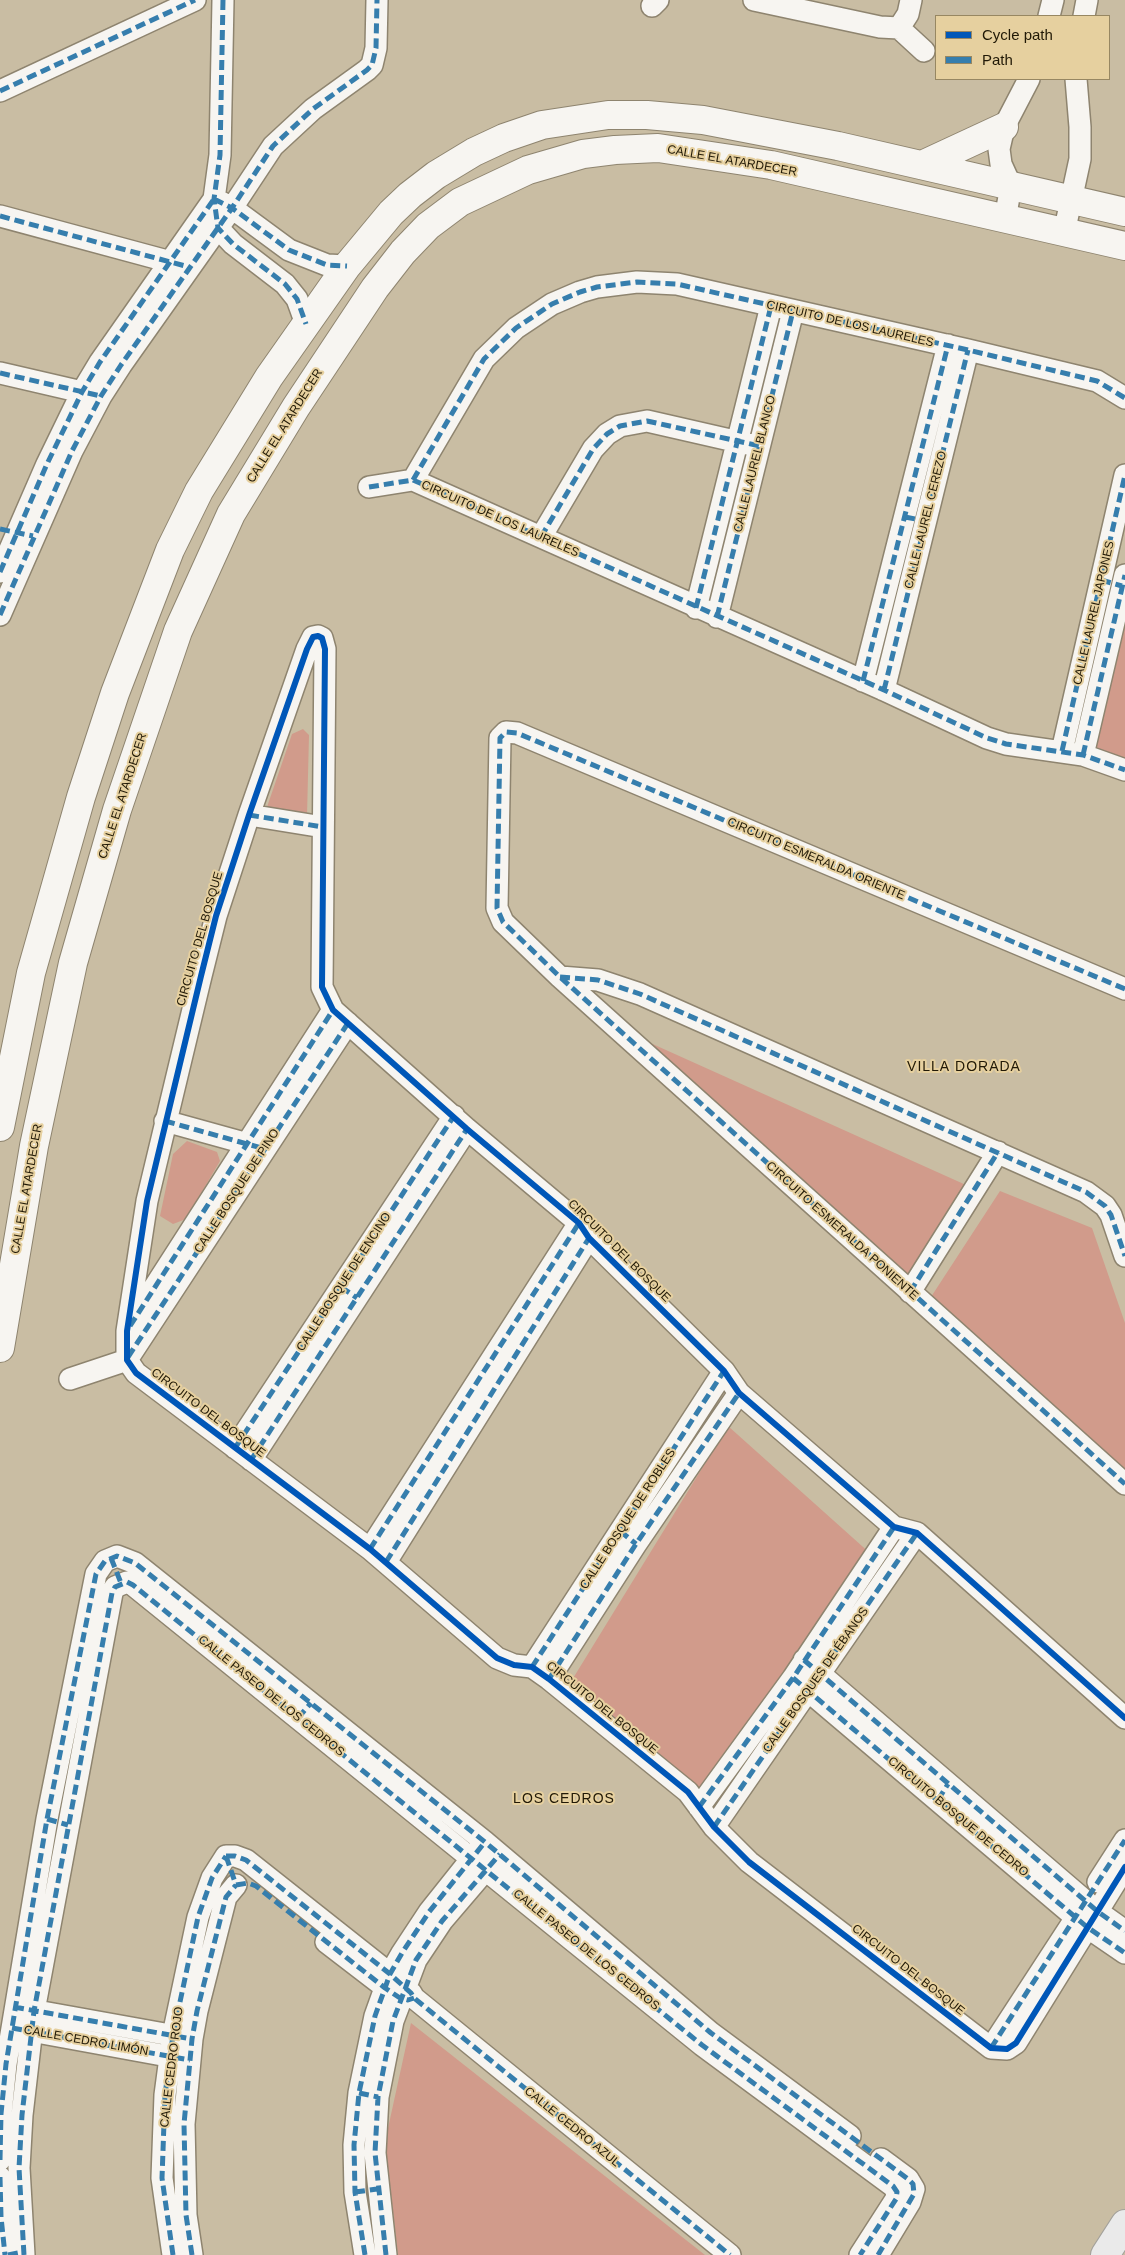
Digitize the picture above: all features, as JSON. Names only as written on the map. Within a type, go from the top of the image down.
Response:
[{"type":"main road","points":[[1105,2255],[1125,2224]]},
{"type":"street","points":[[0,91],[195,0]]},
{"type":"street","points":[[179,265],[218,228],[223,204],[221,146],[223,0]]},
{"type":"street","points":[[0,572],[16,533],[72,451],[100,362],[179,265],[223,204],[273,146],[307,114],[372,65],[376,48],[376,0]]},
{"type":"street","points":[[754,0],[880,27],[900,28],[924,51]]},
{"type":"street","points":[[900,28],[908,14],[911,0]]},
{"type":"street","points":[[1049,15],[1053,0]]},
{"type":"street","points":[[1084,15],[1087,0]]},
{"type":"street","points":[[1005,219],[1011,186],[1001,164],[999,149],[1004,127],[1028,80]]},
{"type":"street","points":[[1064,233],[1080,159],[1080,127],[1076,80]]},
{"type":"street","points":[[0,1127],[31,973],[81,797],[115,692],[170,550],[199,491],[227,443],[347,266],[391,213],[436,175],[474,152],[504,138],[542,124],[576,118],[647,114],[703,120],[838,146],[1125,212]]},
{"type":"street","points":[[922,166],[1004,127]]},
{"type":"street","name":"CALLE EL ATARDECER","points":[[0,1348],[34,1146],[73,963],[118,810],[178,631],[231,514],[296,407],[375,288],[403,252],[428,226],[460,202],[528,170],[583,154],[658,148],[771,165],[1125,246]]},
{"type":"street","points":[[223,204],[289,250],[327,265],[347,266],[375,288]]},
{"type":"street","points":[[0,216],[179,265]]},
{"type":"street","points":[[218,228],[233,244],[285,284],[297,299],[306,324]]},
{"type":"street","name":"CIRCUITO DE LOS LAURELES","points":[[1125,398],[1097,381],[948,345],[677,284],[637,282],[597,287],[552,304],[516,328],[484,359],[413,480],[696,608],[884,690],[987,738],[1006,744],[1083,755],[1125,770]]},
{"type":"street","name":"CALLE LAUREL BLANCO","points":[[696,608],[771,306]]},
{"type":"street","name":"CALLE LAUREL BLANCO","points":[[717,617],[793,311]]},
{"type":"street","name":"CALLE LAUREL CEREZO","points":[[863,681],[948,345]]},
{"type":"street","name":"CALLE LAUREL CEREZO","points":[[884,690],[968,350]]},
{"type":"street","points":[[0,373],[91,394]]},
{"type":"street","points":[[541,537],[593,449],[607,434],[620,426],[646,421],[760,446]]},
{"type":"street","name":"CALLE LAUREL JAPONES","points":[[1062,751],[1125,475]]},
{"type":"street","points":[[369,487],[413,480]]},
{"type":"street","points":[[905,517],[926,521]]},
{"type":"street","points":[[0,615],[16,533]]},
{"type":"street","points":[[1101,580],[1124,580]]},
{"type":"street","name":"CALLE LAUREL JAPONES","points":[[1083,755],[1124,580]]},
{"type":"street","name":"CIRCUITO DEL BOSQUE","points":[[1125,1718],[917,1533],[894,1527],[739,1393],[724,1371],[584,1230],[341,1016],[322,987],[326,649],[325,642],[318,636],[313,638],[307,649],[249,815],[216,916],[165,1120],[147,1201],[127,1331],[127,1360],[136,1373],[378,1556],[497,1658],[540,1673],[688,1792],[714,1827],[749,1862],[991,2048],[1007,2050],[1016,2043],[1087,1914],[1125,1840]]},
{"type":"street","name":"CIRCUITO ESMERALDA ORIENTE","points":[[499,915],[497,908],[500,738],[506,732],[517,733],[1125,990]]},
{"type":"street","points":[[81,797],[118,810]]},
{"type":"street","points":[[249,815],[323,826]]},
{"type":"street","name":"CIRCUITO ESMERALDA PONIENTE","points":[[499,915],[507,926],[560,977],[1125,1484]]},
{"type":"street","points":[[560,977],[598,980],[640,994],[998,1152],[1095,1197],[1111,1215],[1125,1256]]},
{"type":"street","name":"CALLE BOSQUE DE PINO","points":[[127,1360],[256,1147],[341,1016]]},
{"type":"street","points":[[165,1120],[256,1147]]},
{"type":"street","name":"CALLE BOSQUE DE ENCINO","points":[[243,1454],[461,1123]]},
{"type":"street","points":[[0,1141],[34,1146]]},
{"type":"street","name":"CALLE BOSQUE DE PINO","points":[[127,1331],[256,1147]]},
{"type":"street","points":[[910,1292],[998,1152]]},
{"type":"street","points":[[378,1556],[584,1230]]},
{"type":"street","points":[[70,1379],[127,1360]]},
{"type":"street","name":"CALLE BOSQUE DE ROBLES","points":[[540,1673],[628,1538],[724,1371]]},
{"type":"street","name":"CALLE BOSQUE DE ROBLES","points":[[628,1538],[739,1393]]},
{"type":"street","name":"CALLE BOSQUES DE ÉBANOS","points":[[804,1660],[894,1527]]},
{"type":"street","name":"CALLE BOSQUES DE ÉBANOS","points":[[699,1807],[807,1681],[917,1533]]},
{"type":"street","name":"CALLE PASEO DE LOS CEDROS","points":[[111,1558],[117,1556],[135,1563],[304,1710],[486,1856],[707,2039],[893,2186],[906,2190]]},
{"type":"street","points":[[0,2160],[1,2114],[23,2019],[68,1825],[112,1593],[115,1587],[121,1583],[111,1558],[100,1566],[96,1574],[46,1819],[23,2019],[22,2106],[15,2254]]},
{"type":"street","name":"CALLE PASEO DE LOS CEDROS","points":[[121,1583],[134,1585],[304,1710]]},
{"type":"street","name":"CIRCUITO BOSQUE DE CEDRO","points":[[804,1660],[807,1681],[943,1792],[1087,1914],[1125,1953]]},
{"type":"street","name":"CALLE BOSQUES DE ÉBANOS","points":[[714,1827],[807,1681]]},
{"type":"street","points":[[46,1819],[68,1825]]},
{"type":"street","points":[[226,1856],[236,1885]]},
{"type":"street","name":"CALLE CEDRO AZUL","points":[[226,1856],[235,1856],[246,1860],[399,1989],[730,2255]]},
{"type":"street","name":"CALLE CEDRO ROJO","points":[[192,2255],[186,2215],[180,2058],[198,1918],[212,1878],[226,1856]]},
{"type":"street","points":[[365,2255],[355,2192],[354,2145],[368,2095],[375,2016],[399,1989],[429,1912],[486,1856]]},
{"type":"street","name":"CIRCUITO DEL BOSQUE","points":[[1087,1914],[1125,1867]]},
{"type":"street","name":"CALLE CEDRO AZUL","points":[[236,1885],[248,1883],[256,1886],[399,1989]]},
{"type":"street","name":"CALLE CEDRO ROJO","points":[[183,2037],[197,2011],[226,1897],[236,1885]]},
{"type":"street","name":"CIRCUITO BOSQUE DE CEDRO","points":[[1087,1914],[1125,1931]]},
{"type":"street","name":"CALLE CEDRO LIMÓN","points":[[23,2019],[183,2037]]},
{"type":"street","name":"CALLE CEDRO LIMÓN","points":[[23,2019],[180,2058]]},
{"type":"street","name":"CALLE CEDRO ROJO","points":[[173,2255],[162,2178],[166,2094],[180,2058]]},
{"type":"street","points":[[368,2095],[386,2255]]},
{"type":"street","points":[[0,2178],[1,2217],[15,2254]]},
{"type":"street","points":[[355,2192],[377,2188]]},
{"type":"street","points":[[860,2255],[896,2199],[906,2190],[910,2202],[878,2255]]},
{"type":"shaded area","points":[[1125,615],[1125,774],[1090,760]]},
{"type":"shaded area","points":[[303,729],[309,735],[307,816],[267,807],[292,734]]},
{"type":"shaded area","points":[[597,1019],[966,1185],[899,1289]]},
{"type":"shaded area","points":[[187,1141],[217,1152],[220,1161],[186,1219],[173,1224],[160,1216],[173,1154]]},
{"type":"shaded area","points":[[1000,1191],[1092,1228],[1125,1323],[1125,1478],[929,1300]]},
{"type":"shaded area","points":[[728,1426],[872,1555],[706,1800],[564,1693]]},
{"type":"shaded area","points":[[411,2023],[705,2255],[398,2255],[385,2142]]},
{"type":"marked path","points":[[0,91],[195,0]]},
{"type":"marked path","points":[[223,0],[220,155],[214,199],[218,228],[233,244],[285,284],[297,299],[306,324]]},
{"type":"marked path","points":[[0,615],[72,451],[101,396],[121,365],[232,208],[273,146],[313,109],[372,65],[376,48],[377,0]]},
{"type":"marked path","points":[[214,199],[232,208],[289,250],[327,265],[347,266]]},
{"type":"marked path","points":[[0,572],[47,464],[82,392],[100,362],[214,199]]},
{"type":"marked path","points":[[0,216],[189,267]]},
{"type":"marked path","points":[[413,480],[484,359],[516,328],[552,304],[580,292],[597,287],[637,282],[677,284],[968,350],[1097,381],[1125,398]]},
{"type":"marked path","points":[[696,608],[771,306]]},
{"type":"marked path","points":[[717,617],[793,311]]},
{"type":"marked path","points":[[863,681],[948,345]]},
{"type":"marked path","points":[[884,690],[968,350]]},
{"type":"marked path","points":[[0,373],[101,396]]},
{"type":"marked path","points":[[541,537],[593,449],[607,434],[620,426],[647,421],[760,446]]},
{"type":"marked path","points":[[1062,751],[1125,475]]},
{"type":"marked path","points":[[413,480],[884,690],[987,738],[1006,744],[1083,755],[1125,770]]},
{"type":"marked path","points":[[369,487],[413,480]]},
{"type":"marked path","points":[[905,517],[926,521]]},
{"type":"marked path","points":[[0,529],[33,536]]},
{"type":"marked path","points":[[1083,755],[1125,575]]},
{"type":"marked path","points":[[1101,580],[1122,586]]},
{"type":"marked path","points":[[1125,989],[517,733],[506,732],[500,738],[497,908],[503,922],[560,977],[1125,1484]]},
{"type":"marked path","points":[[249,815],[323,827]]},
{"type":"marked path","points":[[560,977],[598,980],[640,994],[1086,1192],[1105,1206],[1111,1215],[1125,1256]]},
{"type":"marked path","points":[[130,1326],[333,1010]]},
{"type":"marked path","points":[[128,1357],[348,1023]]},
{"type":"marked path","points":[[235,1448],[454,1116]]},
{"type":"marked path","points":[[165,1121],[265,1149]]},
{"type":"marked path","points":[[251,1460],[467,1129]]},
{"type":"marked path","points":[[910,1292],[998,1152]]},
{"type":"marked path","points":[[370,1549],[579,1223]]},
{"type":"marked path","points":[[386,1562],[589,1238]]},
{"type":"marked path","points":[[341,1287],[357,1298]]},
{"type":"marked path","points":[[532,1667],[724,1371]]},
{"type":"marked path","points":[[549,1679],[636,1544],[739,1393]]},
{"type":"marked path","points":[[699,1807],[793,1678],[894,1527]]},
{"type":"marked path","points":[[620,1531],[636,1544]]},
{"type":"marked path","points":[[714,1827],[917,1533]]},
{"type":"marked path","points":[[0,2160],[1,2114],[6,2064],[47,1819],[96,1574],[105,1561],[117,1556],[135,1563],[485,1842],[711,2033],[908,2179],[913,2184],[914,2194],[878,2255]]},
{"type":"marked path","points":[[111,1558],[121,1583]]},
{"type":"marked path","points":[[24,2255],[19,2168],[22,2115],[34,2011],[112,1593],[115,1587],[127,1582],[702,2045],[893,2186],[897,2192],[896,2199],[860,2255]]},
{"type":"marked path","points":[[804,1660],[1097,1911],[1125,1931]]},
{"type":"marked path","points":[[793,1678],[1087,1927],[1125,1953]]},
{"type":"marked path","points":[[298,1718],[311,1703]]},
{"type":"marked path","points":[[938,1800],[948,1784]]},
{"type":"marked path","points":[[47,1819],[68,1825]]},
{"type":"marked path","points":[[991,2048],[1125,1840]]},
{"type":"marked path","points":[[365,2255],[355,2192],[354,2145],[359,2093],[375,2016],[390,1974],[402,1953],[429,1912],[485,1842]]},
{"type":"marked path","points":[[386,2255],[375,2153],[378,2097],[393,2021],[416,1960],[442,1921],[500,1854]]},
{"type":"marked path","points":[[226,1856],[235,1856],[246,1860],[390,1974],[414,1998],[730,2255]]},
{"type":"marked path","points":[[226,1856],[236,1885]]},
{"type":"marked path","points":[[173,2255],[162,2178],[165,2095],[173,2035],[198,1917],[212,1878],[226,1856]]},
{"type":"marked path","points":[[236,1885],[248,1883],[256,1886],[385,1988],[400,1998],[408,2000],[414,1998]]},
{"type":"marked path","points":[[192,2255],[186,2215],[184,2124],[192,2039],[197,2011],[226,1897],[236,1885]]},
{"type":"marked path","points":[[14,2007],[192,2039]]},
{"type":"marked path","points":[[12,2028],[190,2060]]},
{"type":"marked path","points":[[359,2093],[378,2097]]},
{"type":"marked path","points":[[0,2177],[1,2217],[5,2255]]},
{"type":"marked path","points":[[355,2192],[377,2189]]},
{"type":"marked path","points":[[8,2255],[23,2252]]},
{"type":"cycle path","points":[[1125,1718],[917,1533],[894,1527],[739,1393],[724,1371],[589,1238],[579,1223],[467,1129],[333,1010],[322,987],[325,649],[322,638],[318,636],[313,637],[307,649],[249,815],[216,916],[147,1201],[127,1331],[127,1360],[136,1373],[370,1549],[497,1658],[514,1665],[532,1667],[549,1679],[688,1792],[714,1827],[749,1862],[991,2048],[1007,2049],[1016,2043],[1125,1867]]},
{"type":"district","name":"VILLA DORADA","points":[[964,1067]]},
{"type":"district","name":"LOS CEDROS","points":[[564,1799]]}]
